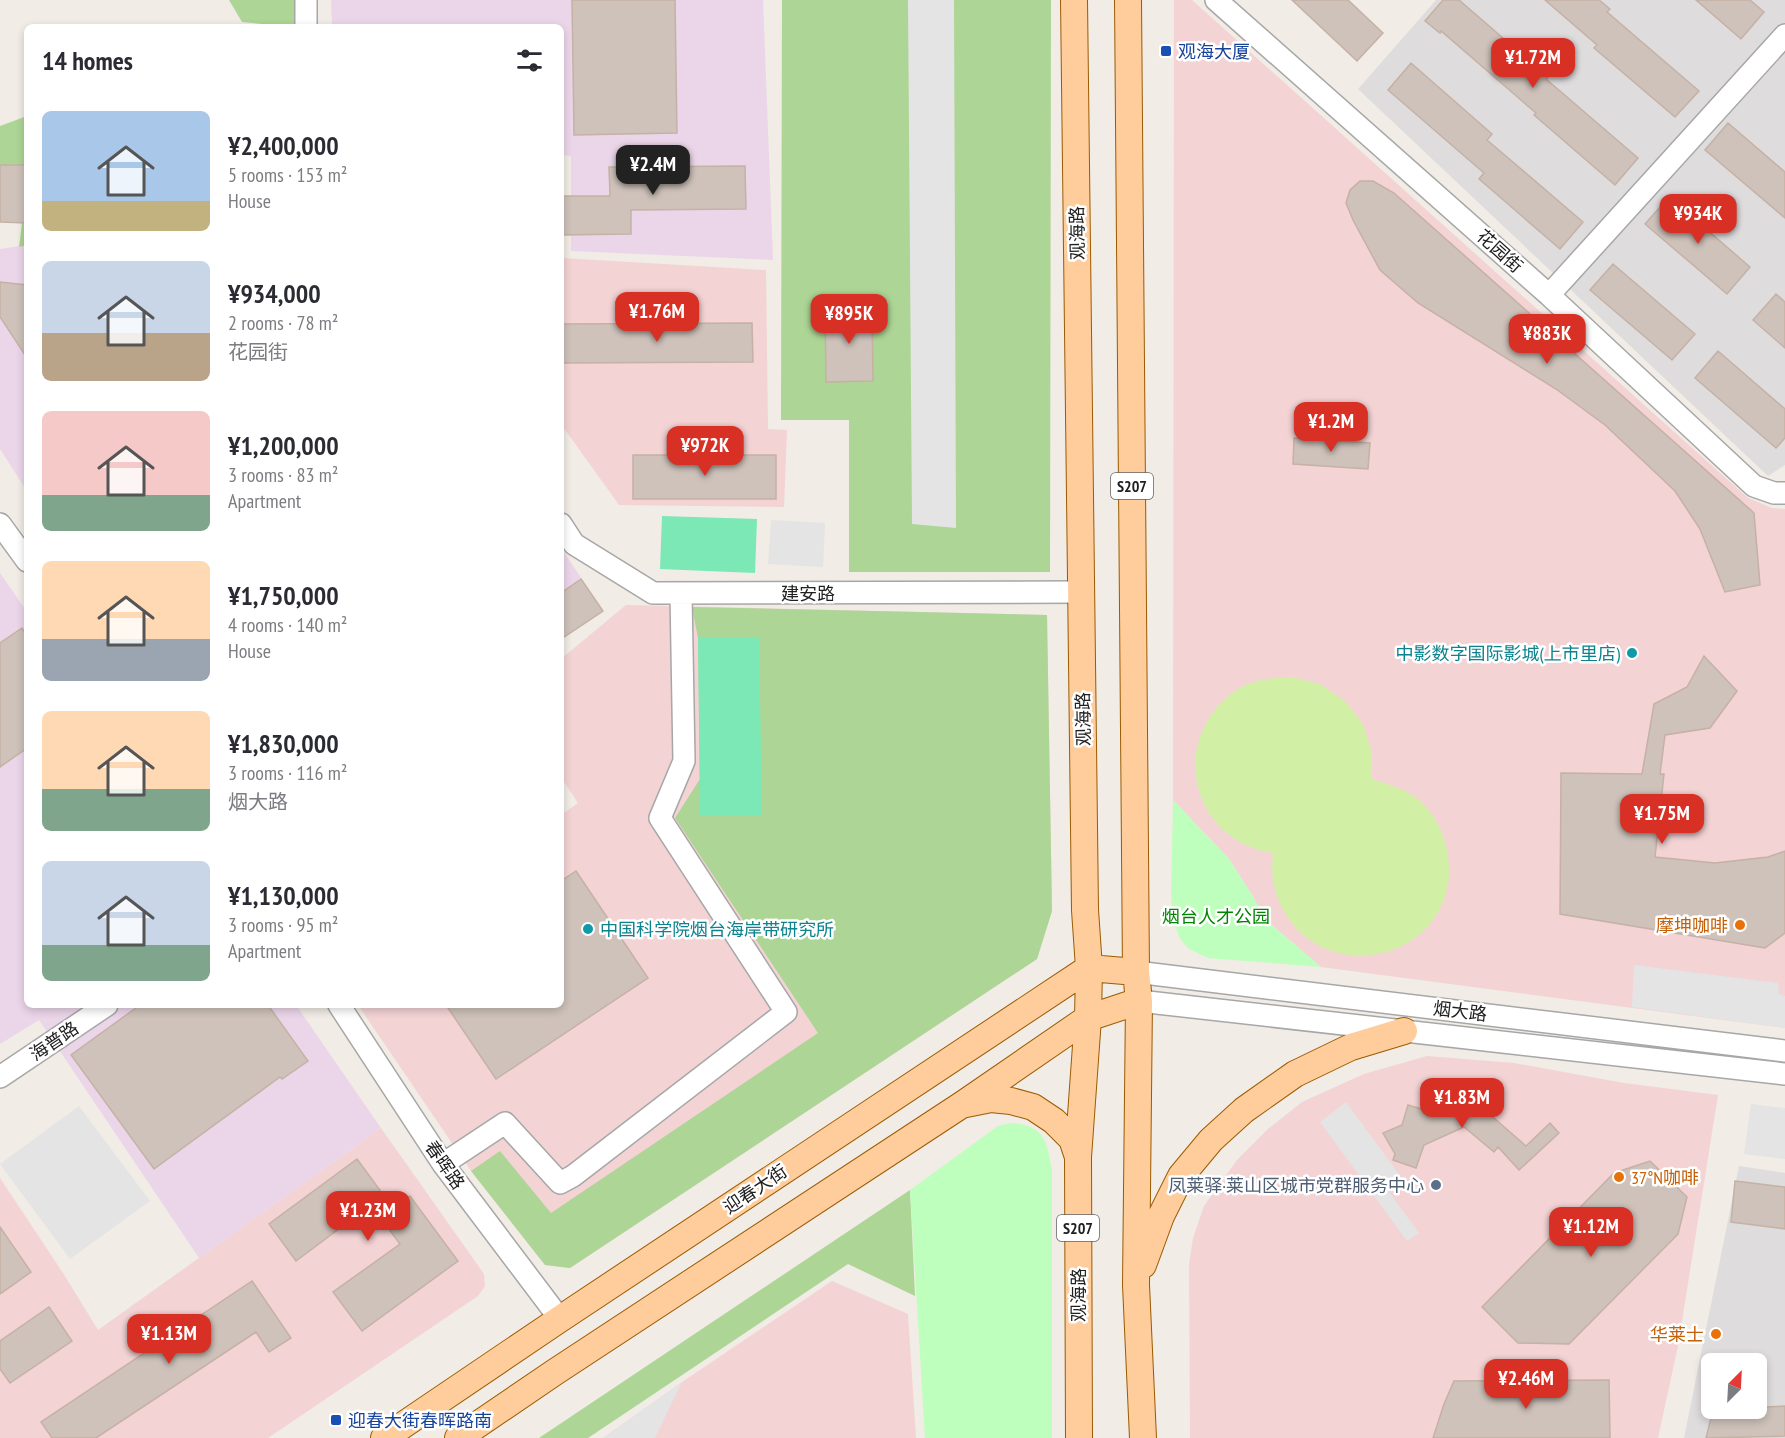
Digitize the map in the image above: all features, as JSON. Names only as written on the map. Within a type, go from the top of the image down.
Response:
[{"type":"main road","name":"观海路","points":[[1074,0],[1085,898],[1089,968],[1088,1018],[1078,1157],[1079,1438]]},
{"type":"main road","name":"S207","points":[[1128,0],[1136,972],[1139,1001],[1136,1285],[1143,1438]]},
{"type":"main road","points":[[1089,968],[1136,972]]},
{"type":"main road","name":"迎春大街","points":[[384,1438],[1089,968]]},
{"type":"main road","points":[[458,1438],[963,1104],[1088,1018],[1139,1001]]},
{"type":"main road","points":[[1136,1285],[1161,1216],[1181,1176],[1211,1140],[1244,1110],[1295,1074],[1351,1047],[1404,1031]]},
{"type":"main road","points":[[963,1104],[990,1099],[1011,1101],[1033,1107],[1054,1121],[1072,1139],[1078,1157]]},
{"type":"street","points":[[306,0],[306,24]]},
{"type":"street","name":"花园街","points":[[1216,0],[1549,295],[1754,486],[1774,494],[1785,493]]},
{"type":"street","points":[[1549,295],[1785,35]]},
{"type":"street","points":[[0,524],[24,557]]},
{"type":"street","name":"建安路","points":[[564,529],[574,544],[653,594],[1081,592]]},
{"type":"street","points":[[443,1164],[505,1123],[560,1184],[786,1012],[660,818],[684,761],[681,594]]},
{"type":"street","name":"烟大路","points":[[1136,972],[1785,1051]]},
{"type":"street","name":"烟大路","points":[[1139,1001],[1785,1074]]},
{"type":"street","name":"海普路","points":[[0,1077],[104,1008]]},
{"type":"street","name":"春晖路","points":[[341,1008],[443,1164],[560,1319]]},
{"type":"shaded area","points":[[331,0],[763,0],[773,260],[571,251],[571,156],[564,155],[564,24],[332,24]]},
{"type":"shaded area","points":[[908,0],[954,0],[956,528],[912,524]]},
{"type":"shaded area","points":[[1174,0],[1192,0],[1748,498],[1772,508],[1785,509],[1785,1028],[1321,967],[1266,920],[1229,859],[1173,800]]},
{"type":"shaded area","points":[[1436,0],[1785,0],[1785,465],[1768,476],[1358,89]]},
{"type":"shaded area","points":[[24,245],[24,486],[0,449],[0,249]]},
{"type":"shaded area","points":[[564,258],[766,270],[768,429],[787,430],[784,507],[619,505],[564,428]]},
{"type":"shaded area","points":[[771,520],[825,523],[823,567],[768,564]]},
{"type":"shaded area","points":[[564,552],[602,609],[564,635]]},
{"type":"shaded area","points":[[0,573],[24,608],[24,1008],[298,1008],[381,1128],[199,1258],[39,1020],[0,1044]]},
{"type":"shaded area","name":"中国科学院烟台海岸带研究所","points":[[626,605],[1047,615],[1052,911],[1037,959],[570,1268],[545,1265],[471,1171],[360,1008],[564,1008],[564,813],[578,803],[564,782],[564,657]]},
{"type":"shaded area","points":[[1634,965],[1778,983],[1779,994],[1785,996],[1785,1028],[1632,1007]]},
{"type":"shaded area","points":[[1427,1056],[1514,1063],[1624,1083],[1718,1095],[1678,1346],[1658,1438],[1190,1438],[1189,1265],[1193,1238],[1204,1206],[1237,1160],[1268,1129],[1302,1102],[1364,1074]]},
{"type":"shaded area","points":[[1346,1102],[1401,1177],[1386,1188],[1419,1233],[1407,1241],[1320,1122]]},
{"type":"shaded area","points":[[1751,1104],[1785,1108],[1785,1159],[1744,1154]]},
{"type":"shaded area","points":[[79,1106],[150,1201],[70,1259],[0,1164]]},
{"type":"shaded area","points":[[381,1128],[484,1274],[485,1286],[478,1296],[268,1438],[0,1438],[0,1178],[98,1330]]},
{"type":"shaded area","points":[[1739,1166],[1785,1173],[1785,1438],[1684,1438],[1701,1354],[1701,1419],[1767,1419],[1767,1353],[1701,1353]]},
{"type":"shaded area","points":[[832,1281],[908,1314],[916,1438],[603,1438],[682,1382]]},
{"type":"shaded area","points":[[682,1382],[655,1438],[603,1438]]},
{"type":"green space","points":[[229,0],[295,0],[295,24],[242,22]]},
{"type":"green space","points":[[782,0],[1051,0],[1050,572],[849,572],[849,420],[781,420]]},
{"type":"green space","points":[[24,117],[24,246],[19,247],[22,223],[0,222],[0,126]]},
{"type":"green space","points":[[662,516],[757,519],[755,573],[660,569]]},
{"type":"green space","points":[[692,607],[1047,615],[1052,911],[1037,959],[570,1268],[545,1265],[471,1171],[500,1151],[551,1213],[818,1033],[675,818],[700,779],[698,638]]},
{"type":"green space","points":[[759,637],[762,815],[700,816],[698,638]]},
{"type":"green space","points":[[1292,677],[1320,684],[1345,701],[1363,724],[1372,753],[1372,779],[1392,785],[1416,798],[1431,813],[1439,826],[1448,854],[1448,884],[1444,899],[1426,928],[1410,941],[1393,950],[1374,955],[1334,952],[1316,944],[1300,932],[1286,915],[1277,896],[1274,886],[1273,853],[1245,845],[1223,830],[1207,809],[1198,786],[1196,761],[1201,735],[1214,712],[1235,691],[1248,684]]},
{"type":"green space","name":"烟台人才公园","points":[[1173,800],[1229,859],[1266,920],[1321,967],[1208,958],[1189,949],[1180,939],[1173,920],[1171,895]]},
{"type":"green space","points":[[1011,1123],[1022,1124],[1038,1131],[1046,1143],[1052,1170],[1052,1438],[925,1438],[910,1190],[998,1126]]},
{"type":"green space","points":[[910,1190],[915,1296],[848,1264],[588,1438],[539,1438]]},
{"type":"building","points":[[572,0],[675,0],[677,133],[574,135]]},
{"type":"building","points":[[1292,0],[1348,0],[1383,33],[1357,61]]},
{"type":"building","points":[[1443,0],[1459,0],[1638,158],[1615,185],[1441,31],[1440,33],[1425,21]]},
{"type":"building","points":[[1545,0],[1599,0],[1610,9],[1607,12],[1699,91],[1675,117],[1594,48],[1597,45]]},
{"type":"building","points":[[1696,0],[1750,0],[1764,12],[1741,39]]},
{"type":"building","points":[[1411,63],[1492,134],[1487,140],[1583,222],[1560,249],[1479,179],[1484,173],[1388,90]]},
{"type":"building","points":[[1728,123],[1785,172],[1785,218],[1705,150]]},
{"type":"building","points":[[0,165],[24,165],[24,223],[0,222]]},
{"type":"building","points":[[745,166],[746,209],[631,210],[631,234],[564,235],[564,196],[610,196],[609,167]]},
{"type":"building","points":[[1360,181],[1373,181],[1394,193],[1754,513],[1760,585],[1725,592],[1700,529],[1675,491],[1605,425],[1556,389],[1418,303],[1380,270],[1346,203],[1350,190]]},
{"type":"building","points":[[1669,197],[1750,267],[1727,294],[1645,224]]},
{"type":"building","points":[[1613,264],[1695,334],[1672,360],[1590,290]]},
{"type":"building","points":[[0,282],[24,285],[24,353],[0,317]]},
{"type":"building","points":[[1776,294],[1785,302],[1785,348],[1753,320]]},
{"type":"building","points":[[825,309],[872,309],[873,381],[826,382]]},
{"type":"building","points":[[752,323],[753,362],[564,363],[564,324]]},
{"type":"building","points":[[1718,351],[1785,409],[1785,438],[1776,448],[1695,378]]},
{"type":"building","points":[[1294,438],[1370,443],[1368,469],[1293,464]]},
{"type":"building","points":[[633,455],[776,455],[776,499],[633,499]]},
{"type":"building","points":[[581,579],[603,611],[564,637],[564,591]]},
{"type":"building","points":[[22,628],[24,631],[24,750],[0,767],[0,643]]},
{"type":"building","points":[[1704,656],[1737,691],[1710,728],[1665,735],[1660,774],[1664,774],[1655,857],[1715,863],[1768,857],[1785,851],[1785,933],[1765,948],[1560,914],[1561,773],[1642,774],[1654,704],[1687,687]]},
{"type":"building","name":"中国科学院烟台海岸带研究所","points":[[576,871],[648,978],[496,1079],[448,1008],[564,1008],[564,879]]},
{"type":"building","points":[[136,1008],[270,1008],[308,1061],[282,1079],[280,1077],[154,1169],[71,1055]]},
{"type":"building","points":[[1485,1084],[1498,1107],[1487,1112],[1526,1146],[1550,1123],[1559,1133],[1519,1170],[1498,1147],[1494,1152],[1464,1127],[1424,1145],[1416,1168],[1393,1160],[1395,1154],[1383,1133],[1402,1125],[1408,1105],[1428,1111]]},
{"type":"building","points":[[357,1159],[393,1208],[410,1196],[458,1261],[362,1331],[333,1292],[400,1244],[371,1205],[296,1261],[269,1224]]},
{"type":"building","points":[[1650,1161],[1687,1197],[1678,1234],[1569,1344],[1518,1343],[1482,1307],[1614,1173]]},
{"type":"building","points":[[1735,1181],[1785,1187],[1785,1229],[1731,1222]]},
{"type":"building","points":[[0,1227],[31,1272],[0,1294]]},
{"type":"building","points":[[252,1281],[291,1338],[269,1352],[256,1332],[96,1438],[52,1438],[41,1422]]},
{"type":"building","points":[[49,1307],[72,1341],[10,1383],[0,1369],[0,1341]]},
{"type":"building","points":[[1609,1380],[1610,1438],[1433,1438],[1454,1381]]},
{"type":"building","points":[[1785,1406],[1785,1436],[1706,1438],[1711,1419],[1767,1419],[1767,1407]]},
{"type":"place","name":"观海大厦","points":[[1166,51]]},
{"type":"place","name":"中影数字国际影城(上市里店)","points":[[1632,653]]},
{"type":"place","name":"摩坤咖啡","points":[[1740,925]]},
{"type":"place","name":"中国科学院烟台海岸带研究所","points":[[588,929]]},
{"type":"place","name":"37°N咖啡","points":[[1619,1177]]},
{"type":"place","name":"凤莱驿·莱山区城市党群服务中心","points":[[1436,1185]]},
{"type":"place","name":"华莱士","points":[[1716,1334]]},
{"type":"place","name":"迎春大街春晖路南","points":[[336,1420]]}]
